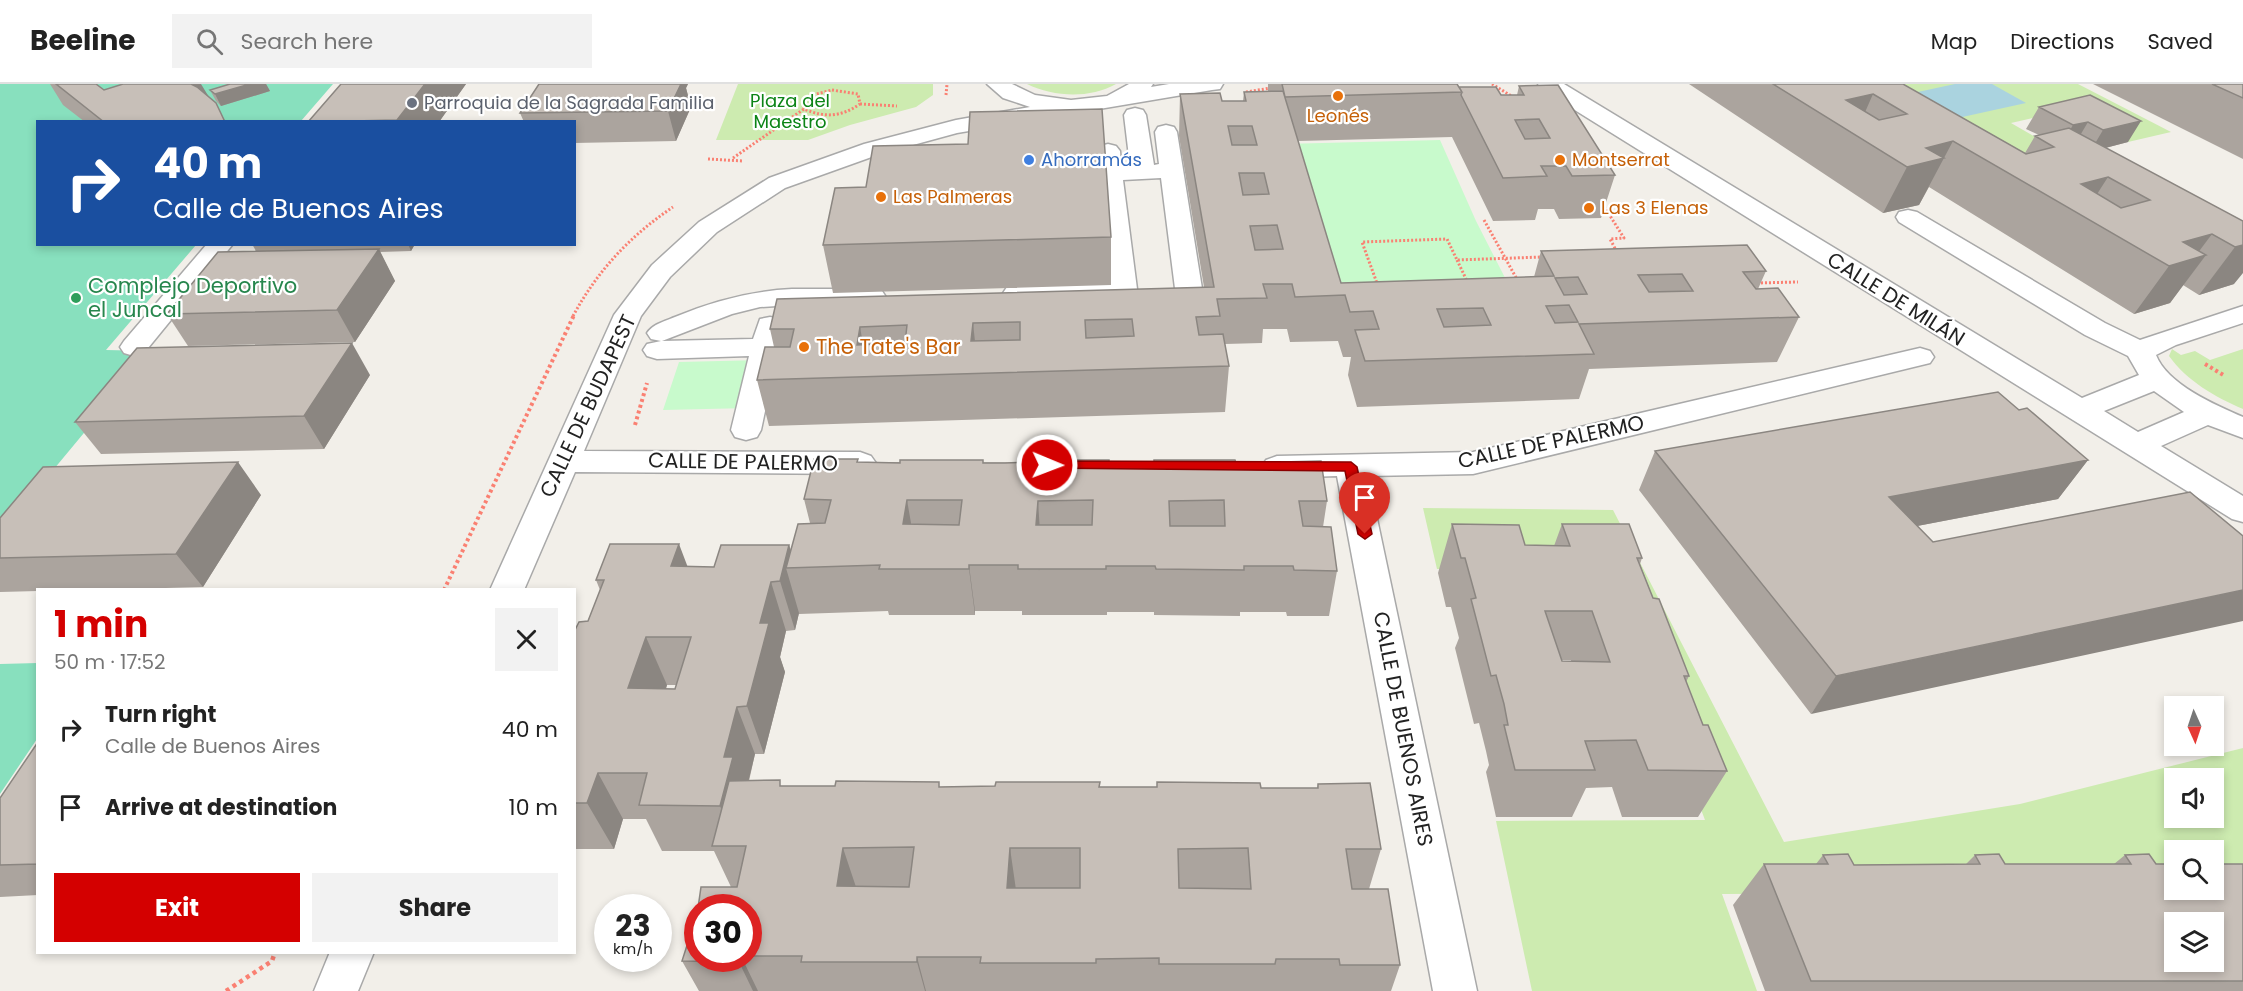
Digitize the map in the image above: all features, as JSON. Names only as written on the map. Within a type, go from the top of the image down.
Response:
[{"type":"street","points":[[997,84],[1018,98],[1041,104],[1069,107],[1095,105],[1127,107],[1212,84]]},
{"type":"street","name":"CALLE DE BUDAPEST","points":[[956,127],[985,104],[997,84]]},
{"type":"street","points":[[1142,84],[1127,107],[1143,172]]},
{"type":"street","name":"CALLE DE MILÁN","points":[[1549,84],[2243,512]]},
{"type":"street","name":"CALLE DE BUDAPEST","points":[[508,588],[561,461],[628,315],[661,271],[708,227],[777,183],[872,149],[956,127],[1069,107]]},
{"type":"street","points":[[1159,327],[1194,326],[1166,132]]},
{"type":"street","points":[[994,293],[1124,289],[1109,162],[1143,172],[1173,171]]},
{"type":"street","points":[[1908,217],[2095,329],[2140,351]]},
{"type":"street","points":[[134,347],[219,246]]},
{"type":"street","points":[[659,342],[714,311],[746,302],[774,298],[883,304]]},
{"type":"street","points":[[746,430],[774,298]]},
{"type":"street","points":[[2140,351],[2166,339],[2243,314]]},
{"type":"street","points":[[659,342],[766,344],[848,339]]},
{"type":"street","points":[[2140,351],[2142,361],[2157,379],[2208,413],[2243,428]]},
{"type":"street","name":"CALLE DE PALERMO","points":[[1246,467],[1351,467],[1473,463],[1920,357]]},
{"type":"street","points":[[2080,410],[2157,379]]},
{"type":"street","points":[[2136,445],[2208,413]]},
{"type":"street","name":"CALLE DE PALERMO","points":[[561,461],[887,463]]},
{"type":"street","name":"CALLE DE BUENOS AIRES","points":[[1351,467],[1455,991]]},
{"type":"street","points":[[336,991],[351,954]]},
{"type":"path","points":[[733,158],[804,109],[806,98],[825,89],[844,89],[858,94],[860,104],[848,112],[830,116],[804,109]]},
{"type":"path","points":[[1260,100],[1257,90],[1281,89]]},
{"type":"path","points":[[708,159],[733,158],[750,162]]},
{"type":"path","points":[[1600,200],[1624,238],[1610,239],[1618,254],[1607,255]]},
{"type":"path","points":[[1484,220],[1522,290]]},
{"type":"path","points":[[1379,289],[1362,242],[1447,238],[1468,286]]},
{"type":"path","points":[[1457,260],[1551,257]]},
{"type":"path","points":[[1755,283],[1803,282]]},
{"type":"path","points":[[634,429],[659,342]]},
{"type":"path","points":[[226,991],[272,961],[274,954]]},
{"type":"green space","name":"Complejo Deportivo el Juncal","points":[[0,84],[333,84],[302,120],[36,120],[36,246],[195,246],[106,350],[152,351],[0,534]]},
{"type":"green space","name":"Plaza del Maestro","points":[[738,84],[933,84],[933,95],[916,107],[850,125],[808,140],[716,140]]},
{"type":"green space","points":[[1027,84],[1116,84],[1106,89],[1083,94],[1060,94]]},
{"type":"green space","points":[[1821,84],[2078,84],[2171,132],[2128,142],[2067,110],[2011,123],[2070,157],[1980,179]]},
{"type":"green space","points":[[1440,140],[1476,221],[1524,315],[1337,323],[1283,144]]},
{"type":"green space","points":[[2172,349],[2181,355],[2195,351],[2210,360],[2243,349],[2243,409],[2212,394],[2193,381],[2169,356]]},
{"type":"green space","points":[[762,360],[750,408],[663,410],[679,362]]},
{"type":"green space","points":[[1423,508],[1613,510],[1784,842],[2020,804],[2211,756],[2224,756],[2224,753],[2243,748],[2243,892],[2224,892],[2224,840],[2164,840],[2164,892],[1722,894],[1757,991],[1532,991],[1496,821],[1705,820],[1611,570],[1437,569]]},
{"type":"green space","points":[[36,663],[36,740],[0,794],[0,664]]},
{"type":"water","points":[[1955,84],[1992,84],[2026,103],[1935,123],[1890,98]]},
{"type":"building","points":[[56,84],[96,84],[104,90],[123,84],[191,84],[216,103],[224,120],[101,120]]},
{"type":"building","points":[[230,84],[250,84],[215,94],[210,90]]},
{"type":"building","points":[[341,84],[425,84],[397,120],[310,120]]},
{"type":"building","points":[[539,84],[681,84],[668,111],[520,113]]},
{"type":"building","points":[[1282,84],[1457,84],[1462,92],[1285,97]]},
{"type":"building","points":[[1773,84],[1903,84],[2026,154],[2054,147],[2035,136],[2069,128],[2243,221],[2243,245],[2235,247],[2212,234],[2183,242],[2206,255],[2169,266],[1953,141],[1926,148],[1944,158],[1907,167]],"holes":[[[1873,94],[1907,114],[1879,120],[1846,100]],[[2108,177],[2150,200],[2121,208],[2081,184]]]},
{"type":"building","points":[[2212,84],[2243,84],[2243,98]]},
{"type":"building","points":[[1558,85],[1615,175],[1572,176],[1566,166],[1541,166],[1547,176],[1503,178],[1459,87],[1496,87],[1501,95],[1524,95],[1519,86]],"holes":[[[1539,119],[1550,138],[1525,139],[1515,120]]]},
{"type":"building","points":[[1283,91],[1341,283],[1554,276],[1541,251],[1747,245],[1766,271],[1743,272],[1756,289],[1778,288],[1799,317],[1579,324],[1594,354],[1365,361],[1355,330],[1379,329],[1373,311],[1350,312],[1345,295],[1295,297],[1292,284],[1263,284],[1267,298],[1217,299],[1220,316],[1196,317],[1199,335],[1223,334],[1229,366],[757,380],[765,347],[790,347],[794,329],[770,329],[777,299],[1214,287],[1180,94],[1220,93],[1222,101],[1246,101],[1244,92]],"holes":[[[1228,126],[1252,126],[1257,145],[1232,145]],[[1239,173],[1264,173],[1269,194],[1243,195]],[[1277,225],[1283,249],[1255,250],[1250,226]],[[1682,274],[1693,291],[1649,292],[1638,275]],[[1578,277],[1587,294],[1564,295],[1555,278]],[[1569,305],[1578,322],[1555,323],[1546,306]],[[1483,308],[1491,325],[1444,327],[1437,309]],[[1132,319],[1134,336],[1086,338],[1085,320]],[[1020,322],[1020,340],[971,341],[973,323]],[[907,325],[905,343],[857,345],[860,327]]]},
{"type":"building","points":[[2090,95],[2141,121],[2103,130],[2088,122],[2073,125],[2039,107]]},
{"type":"building","points":[[1102,109],[1111,237],[823,245],[835,188],[866,187],[873,146],[968,144],[970,112]]},
{"type":"building","points":[[379,249],[337,310],[167,314],[218,252]]},
{"type":"building","points":[[352,343],[304,416],[75,422],[137,348]]},
{"type":"building","points":[[1998,392],[2019,410],[2027,408],[2088,460],[1889,497],[1933,542],[2190,492],[2243,536],[2243,590],[1836,676],[1655,451]]},
{"type":"building","points":[[814,459],[858,459],[857,462],[900,463],[900,460],[983,460],[983,463],[1027,462],[1027,460],[1109,460],[1109,463],[1154,463],[1154,460],[1235,460],[1236,463],[1321,461],[1327,501],[1299,501],[1303,526],[1331,527],[1337,571],[1294,570],[1293,566],[1244,566],[1244,570],[1156,569],[1155,566],[1106,566],[1106,569],[1018,569],[1018,565],[969,565],[969,569],[879,569],[880,565],[786,568],[798,524],[825,523],[831,500],[804,499]],"holes":[[[907,500],[962,500],[959,525],[903,524]],[[1093,500],[1092,525],[1036,525],[1038,501]],[[1224,500],[1225,526],[1170,526],[1169,501]]]},
{"type":"building","points":[[238,462],[176,554],[0,558],[0,518],[43,467]]},
{"type":"building","points":[[1452,524],[1519,525],[1525,545],[1570,546],[1562,524],[1629,524],[1642,558],[1637,558],[1653,598],[1659,599],[1689,676],[1684,676],[1703,725],[1708,725],[1727,771],[1648,770],[1636,740],[1585,741],[1595,770],[1515,770],[1504,725],[1508,725],[1504,704],[1496,675],[1491,676],[1471,599],[1476,598],[1465,558],[1461,558]],"holes":[[[1545,611],[1592,611],[1610,662],[1562,661]]]},
{"type":"building","points":[[610,544],[679,544],[671,566],[714,567],[721,545],[789,545],[780,581],[771,582],[760,623],[769,623],[747,706],[737,707],[724,757],[733,757],[720,806],[639,805],[647,773],[598,773],[587,803],[576,803],[576,628],[579,622],[588,621],[604,580],[596,580]],"holes":[[[646,637],[691,637],[675,689],[628,688]]]},
{"type":"building","points":[[36,745],[36,864],[0,865],[0,798]]},
{"type":"building","points":[[780,780],[780,786],[835,786],[836,781],[939,782],[939,787],[995,786],[996,782],[1100,782],[1099,787],[1157,787],[1157,782],[1260,783],[1261,788],[1318,788],[1318,784],[1370,783],[1381,849],[1346,849],[1352,889],[1388,889],[1400,965],[1340,965],[1339,959],[1276,959],[1275,964],[1159,964],[1159,958],[1096,959],[1096,963],[980,963],[981,957],[917,957],[917,962],[801,962],[802,956],[762,956],[762,894],[700,894],[701,887],[737,887],[746,846],[712,846],[729,781]],"holes":[[[914,847],[909,887],[837,886],[843,848]],[[1010,848],[1080,848],[1080,888],[1007,888]],[[1248,848],[1251,889],[1179,888],[1178,849]]]},
{"type":"building","points":[[1848,854],[1854,865],[1980,864],[1975,855],[1999,854],[2005,864],[2131,864],[2125,855],[2149,854],[2156,864],[2164,864],[2164,900],[2224,900],[2224,864],[2243,864],[2243,981],[1811,981],[1764,864],[1828,864],[1823,855]]},
{"type":"place","name":"Leonés","points":[[1338,96]]},
{"type":"place","name":"Parroquia de la Sagrada Familia","points":[[412,103]]},
{"type":"place","name":"Ahorramás","points":[[1029,160]]},
{"type":"place","name":"Montserrat","points":[[1560,160]]},
{"type":"place","name":"Las Palmeras","points":[[881,197]]},
{"type":"place","name":"Las 3 Elenas","points":[[1589,208]]},
{"type":"place","name":"Complejo Deportivo el Juncal","points":[[76,298]]},
{"type":"place","name":"The Tate's Bar","points":[[804,347]]},
{"type":"route","points":[[1047,465],[1351,467],[1365,534]]}]
